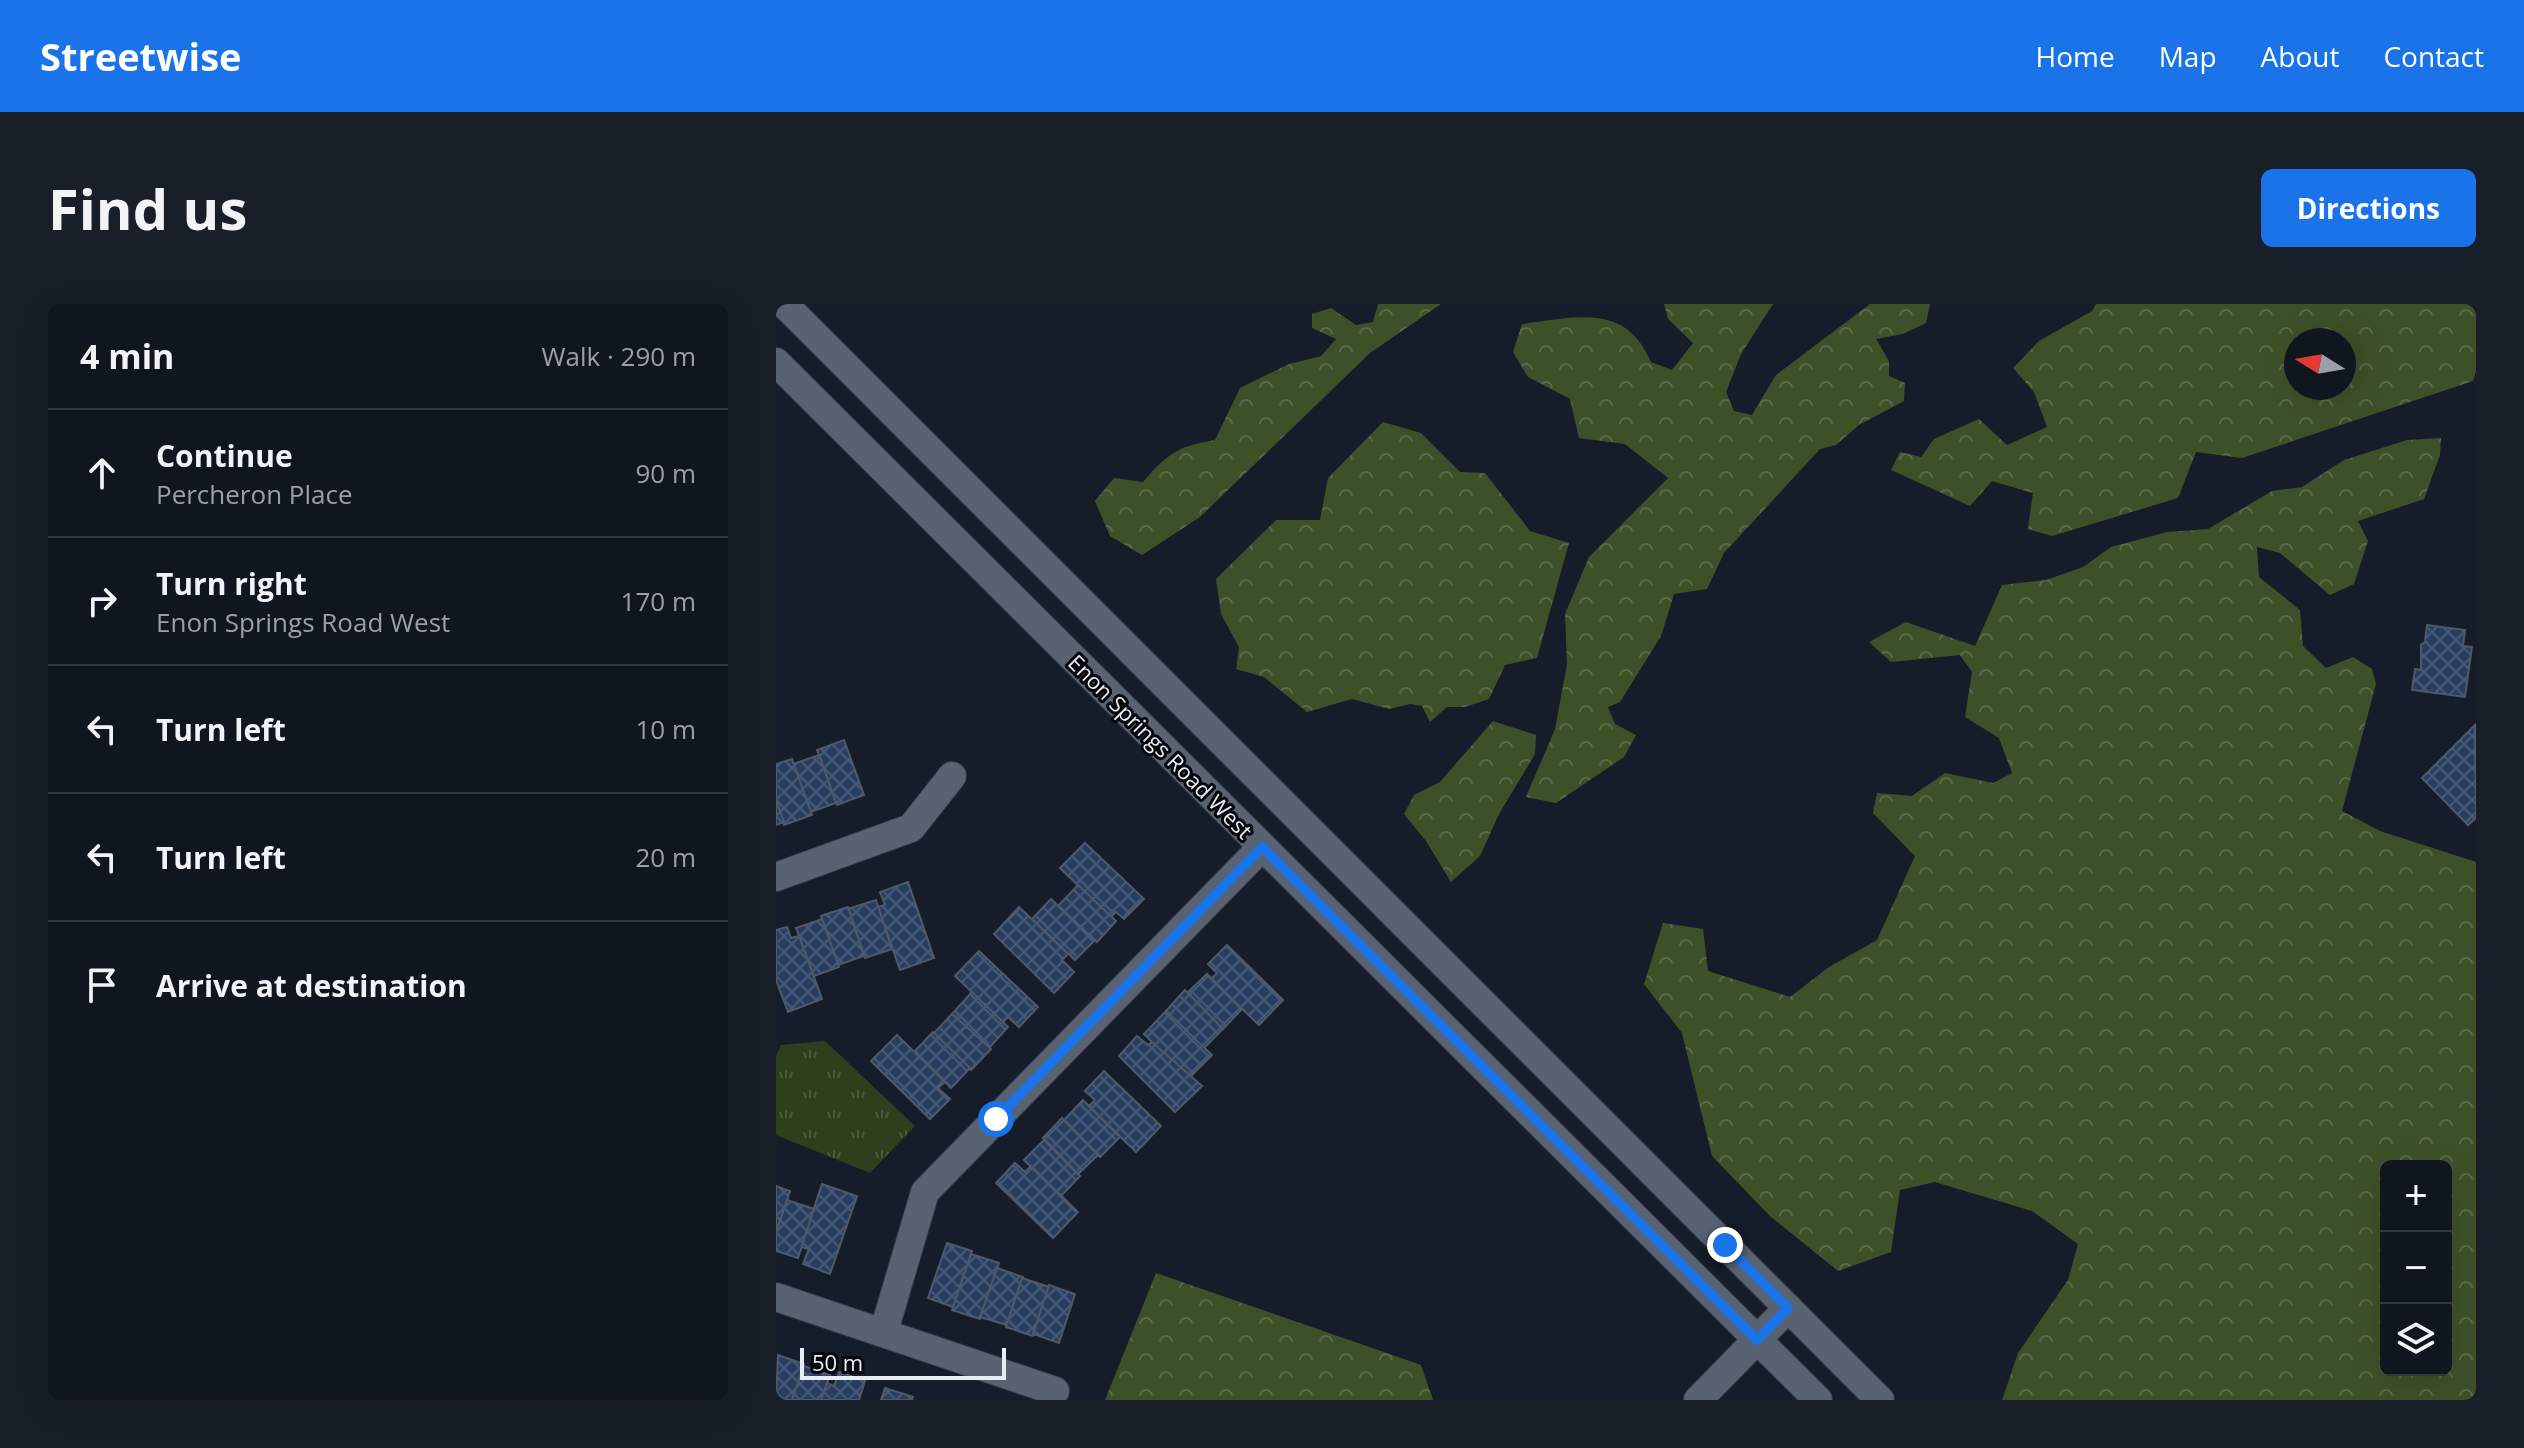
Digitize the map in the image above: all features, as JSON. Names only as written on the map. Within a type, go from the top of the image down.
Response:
[{"type":"street","points":[[784,304],[1880,1400]]},
{"type":"street","name":"Enon Springs Road West","points":[[776,362],[1818,1400]]},
{"type":"street","points":[[776,877],[911,828],[952,776]]},
{"type":"street","points":[[884,1331],[925,1192],[1262,847]]},
{"type":"street","points":[[776,1297],[1055,1391]]},
{"type":"street","points":[[1698,1400],[1788,1308]]},
{"type":"green space","points":[[1378,304],[1441,304],[1370,353],[1200,517],[1142,555],[1110,536],[1095,501],[1114,478],[1143,482],[1174,453],[1215,440],[1240,388],[1289,364],[1321,356],[1336,339],[1312,328],[1312,314],[1331,308],[1356,325],[1373,322]]},
{"type":"green space","points":[[1664,304],[1773,304],[1741,354],[1726,392],[1734,411],[1752,415],[1776,375],[1870,304],[1930,304],[1926,323],[1903,334],[1876,339],[1889,361],[1889,376],[1905,383],[1904,401],[1859,425],[1836,445],[1820,449],[1724,553],[1707,589],[1674,594],[1661,636],[1620,702],[1608,707],[1615,724],[1636,735],[1624,757],[1556,803],[1526,797],[1555,729],[1567,664],[1565,614],[1589,557],[1668,478],[1625,444],[1579,438],[1570,399],[1528,377],[1513,352],[1522,324],[1564,318],[1599,318],[1629,330],[1641,343],[1651,362],[1672,370],[1693,343],[1668,319]]},
{"type":"green space","points":[[2096,304],[2476,304],[2476,371],[2473,381],[2242,458],[2196,452],[2178,498],[2052,536],[2028,529],[2033,493],[1992,481],[1970,506],[1891,470],[1900,452],[1921,457],[1934,439],[1979,419],[2007,445],[2047,427],[2034,392],[2013,368],[2039,341],[2092,311]]},
{"type":"green space","points":[[1383,422],[1421,433],[1460,472],[1485,473],[1530,531],[1569,543],[1537,658],[1505,665],[1489,699],[1465,707],[1447,707],[1430,722],[1422,706],[1410,704],[1389,709],[1352,699],[1307,712],[1264,677],[1236,669],[1239,647],[1221,614],[1216,579],[1276,520],[1320,520],[1328,478]]},
{"type":"green space","points":[[2441,438],[2440,455],[2424,499],[2358,521],[2368,541],[2354,584],[2330,595],[2280,553],[2257,547],[2259,577],[2300,610],[2303,646],[2326,668],[2353,657],[2372,669],[2376,684],[2342,811],[2380,831],[2476,862],[2476,1400],[2002,1400],[2018,1353],[2068,1280],[2078,1244],[2032,1211],[1935,1182],[1900,1190],[1891,1252],[1838,1271],[1770,1216],[1712,1156],[1682,1033],[1644,984],[1663,923],[1703,929],[1708,971],[1790,997],[1829,967],[1877,940],[1915,856],[1873,813],[1877,793],[1912,796],[1945,773],[1993,783],[2012,773],[1999,738],[1965,717],[1972,672],[1960,655],[1891,662],[1869,642],[1906,622],[1975,646],[2002,585],[2046,580],[2083,567],[2111,547],[2167,532],[2208,529],[2272,491],[2302,487],[2344,460],[2407,440]]},
{"type":"green space","points":[[1493,721],[1536,735],[1535,754],[1499,814],[1480,856],[1451,882],[1426,841],[1404,814],[1414,795],[1440,782]]},
{"type":"green space","points":[[825,1041],[915,1126],[870,1173],[776,1135],[776,1056],[781,1045]]},
{"type":"green space","points":[[1156,1273],[1421,1365],[1433,1400],[1105,1400]]},
{"type":"building","points":[[2427,625],[2465,630],[2463,646],[2472,647],[2465,697],[2412,690],[2415,669],[2421,670],[2421,645],[2425,642]]},
{"type":"building","points":[[2475,725],[2476,818],[2468,825],[2422,778]]},
{"type":"building","points":[[844,740],[864,795],[837,805],[817,750]]},
{"type":"building","points":[[819,755],[836,803],[811,812],[793,764]]},
{"type":"building","points":[[792,759],[812,815],[784,825],[776,799],[776,764]]},
{"type":"building","points":[[776,800],[784,822],[776,825]]},
{"type":"building","points":[[1085,843],[1144,899],[1124,919],[1116,912],[1111,917],[1060,868]]},
{"type":"building","points":[[908,882],[934,958],[900,970],[878,907],[885,905],[880,892]]},
{"type":"building","points":[[1078,885],[1116,921],[1097,942],[1058,906]]},
{"type":"building","points":[[1051,899],[1095,940],[1075,960],[1032,919]]},
{"type":"building","points":[[876,900],[892,949],[865,958],[848,909]]},
{"type":"building","points":[[848,907],[864,956],[838,965],[821,916]]},
{"type":"building","points":[[1019,907],[1068,954],[1062,960],[1074,972],[1054,993],[994,934]]},
{"type":"building","points":[[822,919],[839,967],[814,976],[796,928]]},
{"type":"building","points":[[787,927],[791,938],[799,936],[822,999],[788,1012],[776,980],[776,930]]},
{"type":"building","points":[[1227,945],[1283,1000],[1259,1025],[1211,979],[1217,973],[1208,964]]},
{"type":"building","points":[[979,951],[1038,1007],[1019,1027],[1008,1017],[1003,1022],[955,976]]},
{"type":"building","points":[[1207,974],[1242,1009],[1223,1029],[1187,993]]},
{"type":"building","points":[[1185,990],[1223,1029],[1204,1048],[1166,1011]]},
{"type":"building","points":[[972,992],[1008,1027],[989,1048],[952,1014]]},
{"type":"building","points":[[1166,1011],[1212,1055],[1189,1078],[1144,1034]]},
{"type":"building","points":[[952,1014],[991,1049],[971,1070],[934,1033]]},
{"type":"building","points":[[933,1032],[970,1068],[951,1088],[914,1052]]},
{"type":"building","points":[[897,1035],[945,1082],[938,1088],[950,1099],[930,1119],[871,1061]]},
{"type":"building","points":[[1137,1036],[1148,1045],[1152,1042],[1202,1086],[1175,1112],[1119,1056]]},
{"type":"building","points":[[1104,1071],[1161,1126],[1136,1152],[1089,1106],[1095,1100],[1085,1091]]},
{"type":"building","points":[[1083,1100],[1120,1137],[1100,1157],[1064,1120]]},
{"type":"building","points":[[1062,1118],[1098,1155],[1078,1174],[1043,1138]]},
{"type":"building","points":[[1044,1140],[1080,1176],[1061,1196],[1024,1160]]},
{"type":"building","points":[[1015,1163],[1025,1172],[1031,1166],[1078,1212],[1053,1238],[996,1183]]},
{"type":"building","points":[[822,1184],[857,1196],[830,1274],[803,1264],[809,1249],[801,1247]]},
{"type":"building","points":[[776,1186],[790,1191],[776,1233]]},
{"type":"building","points":[[787,1200],[814,1209],[798,1258],[776,1251],[776,1233]]},
{"type":"building","points":[[947,1243],[972,1251],[953,1307],[928,1298]]},
{"type":"building","points":[[971,1254],[999,1263],[980,1319],[952,1310]]},
{"type":"building","points":[[997,1268],[1023,1277],[1007,1325],[980,1317]]},
{"type":"building","points":[[1022,1278],[1049,1287],[1033,1336],[1006,1327]]},
{"type":"building","points":[[1049,1285],[1075,1294],[1059,1343],[1033,1334]]},
{"type":"building","points":[[778,1355],[804,1364],[792,1400],[776,1400]]},
{"type":"building","points":[[804,1366],[830,1375],[821,1400],[792,1400]]},
{"type":"building","points":[[839,1372],[865,1381],[859,1400],[821,1400],[827,1383],[834,1386]]},
{"type":"building","points":[[885,1388],[913,1397],[912,1400],[881,1400]]},
{"type":"route","points":[[996,1119],[1262,847],[1757,1340],[1788,1308],[1725,1245]]}]
